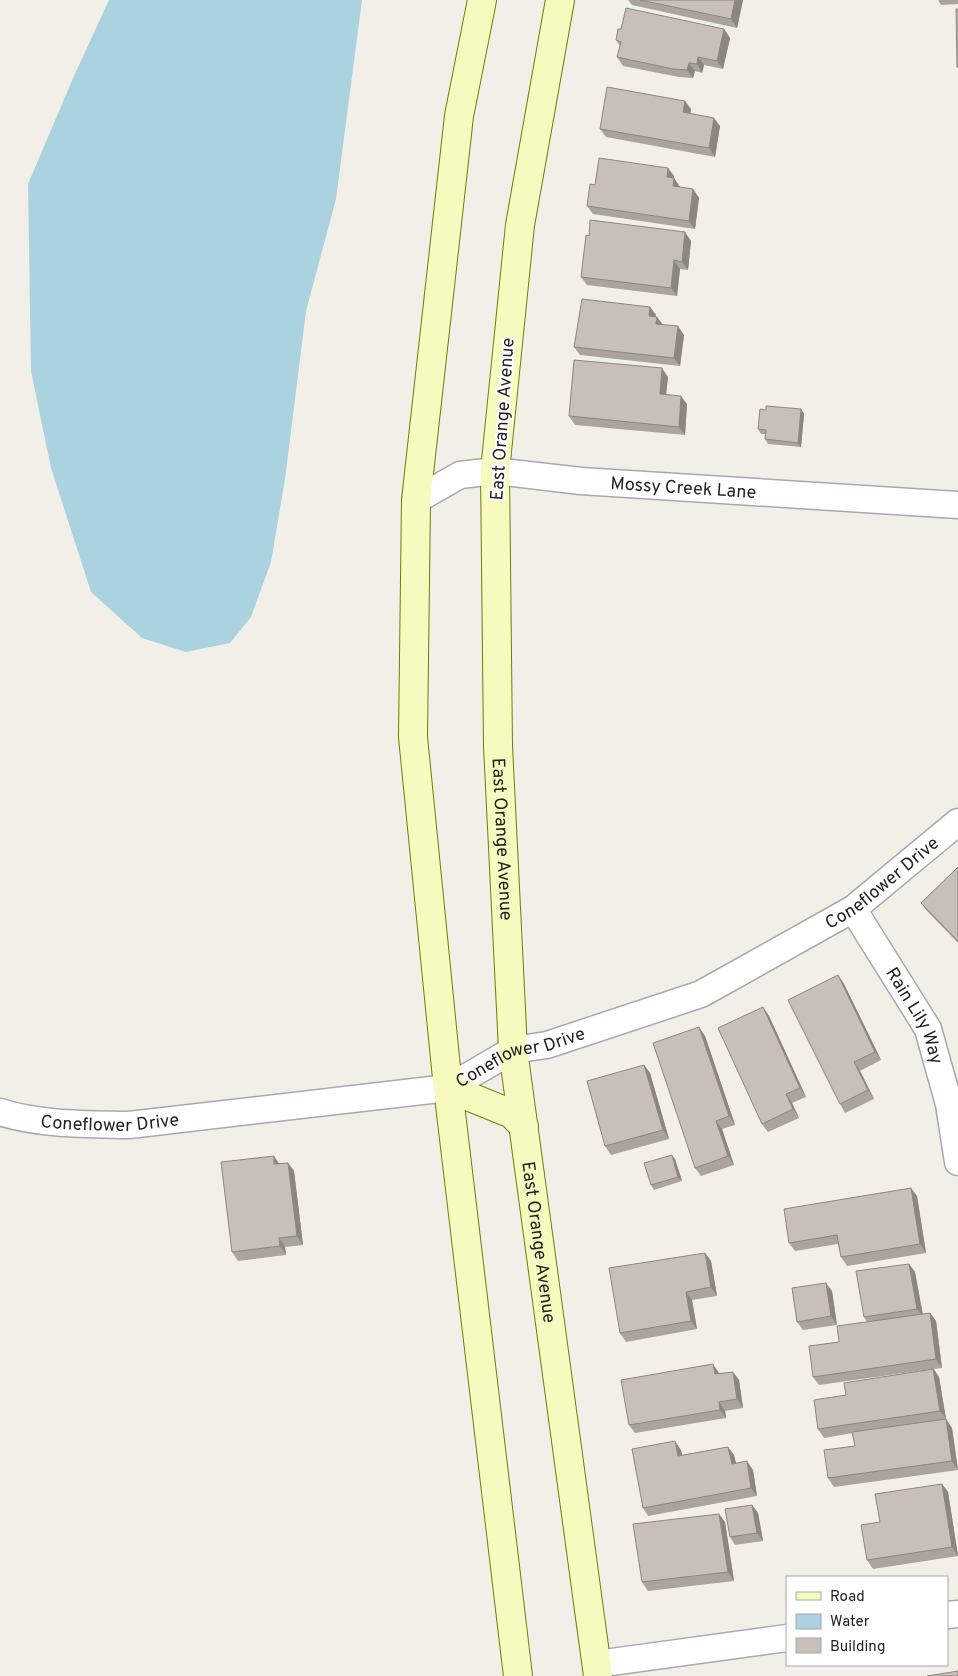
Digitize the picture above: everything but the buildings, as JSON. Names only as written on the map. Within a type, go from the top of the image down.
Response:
[{"type":"street","points":[[482,0],[459,116],[416,500],[413,737],[448,1088],[518,1676]]},
{"type":"street","name":"East Orange Avenue","points":[[560,0],[520,225],[495,471],[498,746],[513,1050],[598,1670]]},
{"type":"street","name":"Mossy Creek Lane","points":[[416,500],[460,475],[495,471],[581,481],[958,504]]},
{"type":"street","name":"Coneflower Drive","points":[[0,1112],[16,1117],[80,1124],[129,1125],[448,1088],[513,1050],[547,1044],[701,994],[853,909],[958,822]]},
{"type":"street","name":"Rain Lily Way","points":[[853,909],[928,1029],[949,1104],[958,1162]]},
{"type":"street","points":[[448,1088],[512,1114],[524,1127]]},
{"type":"street","points":[[598,1670],[786,1638]]},
{"type":"water","points":[[109,0],[362,0],[336,199],[306,311],[285,479],[271,562],[251,617],[230,643],[186,652],[142,638],[91,592],[51,468],[31,371],[28,184]]}]
